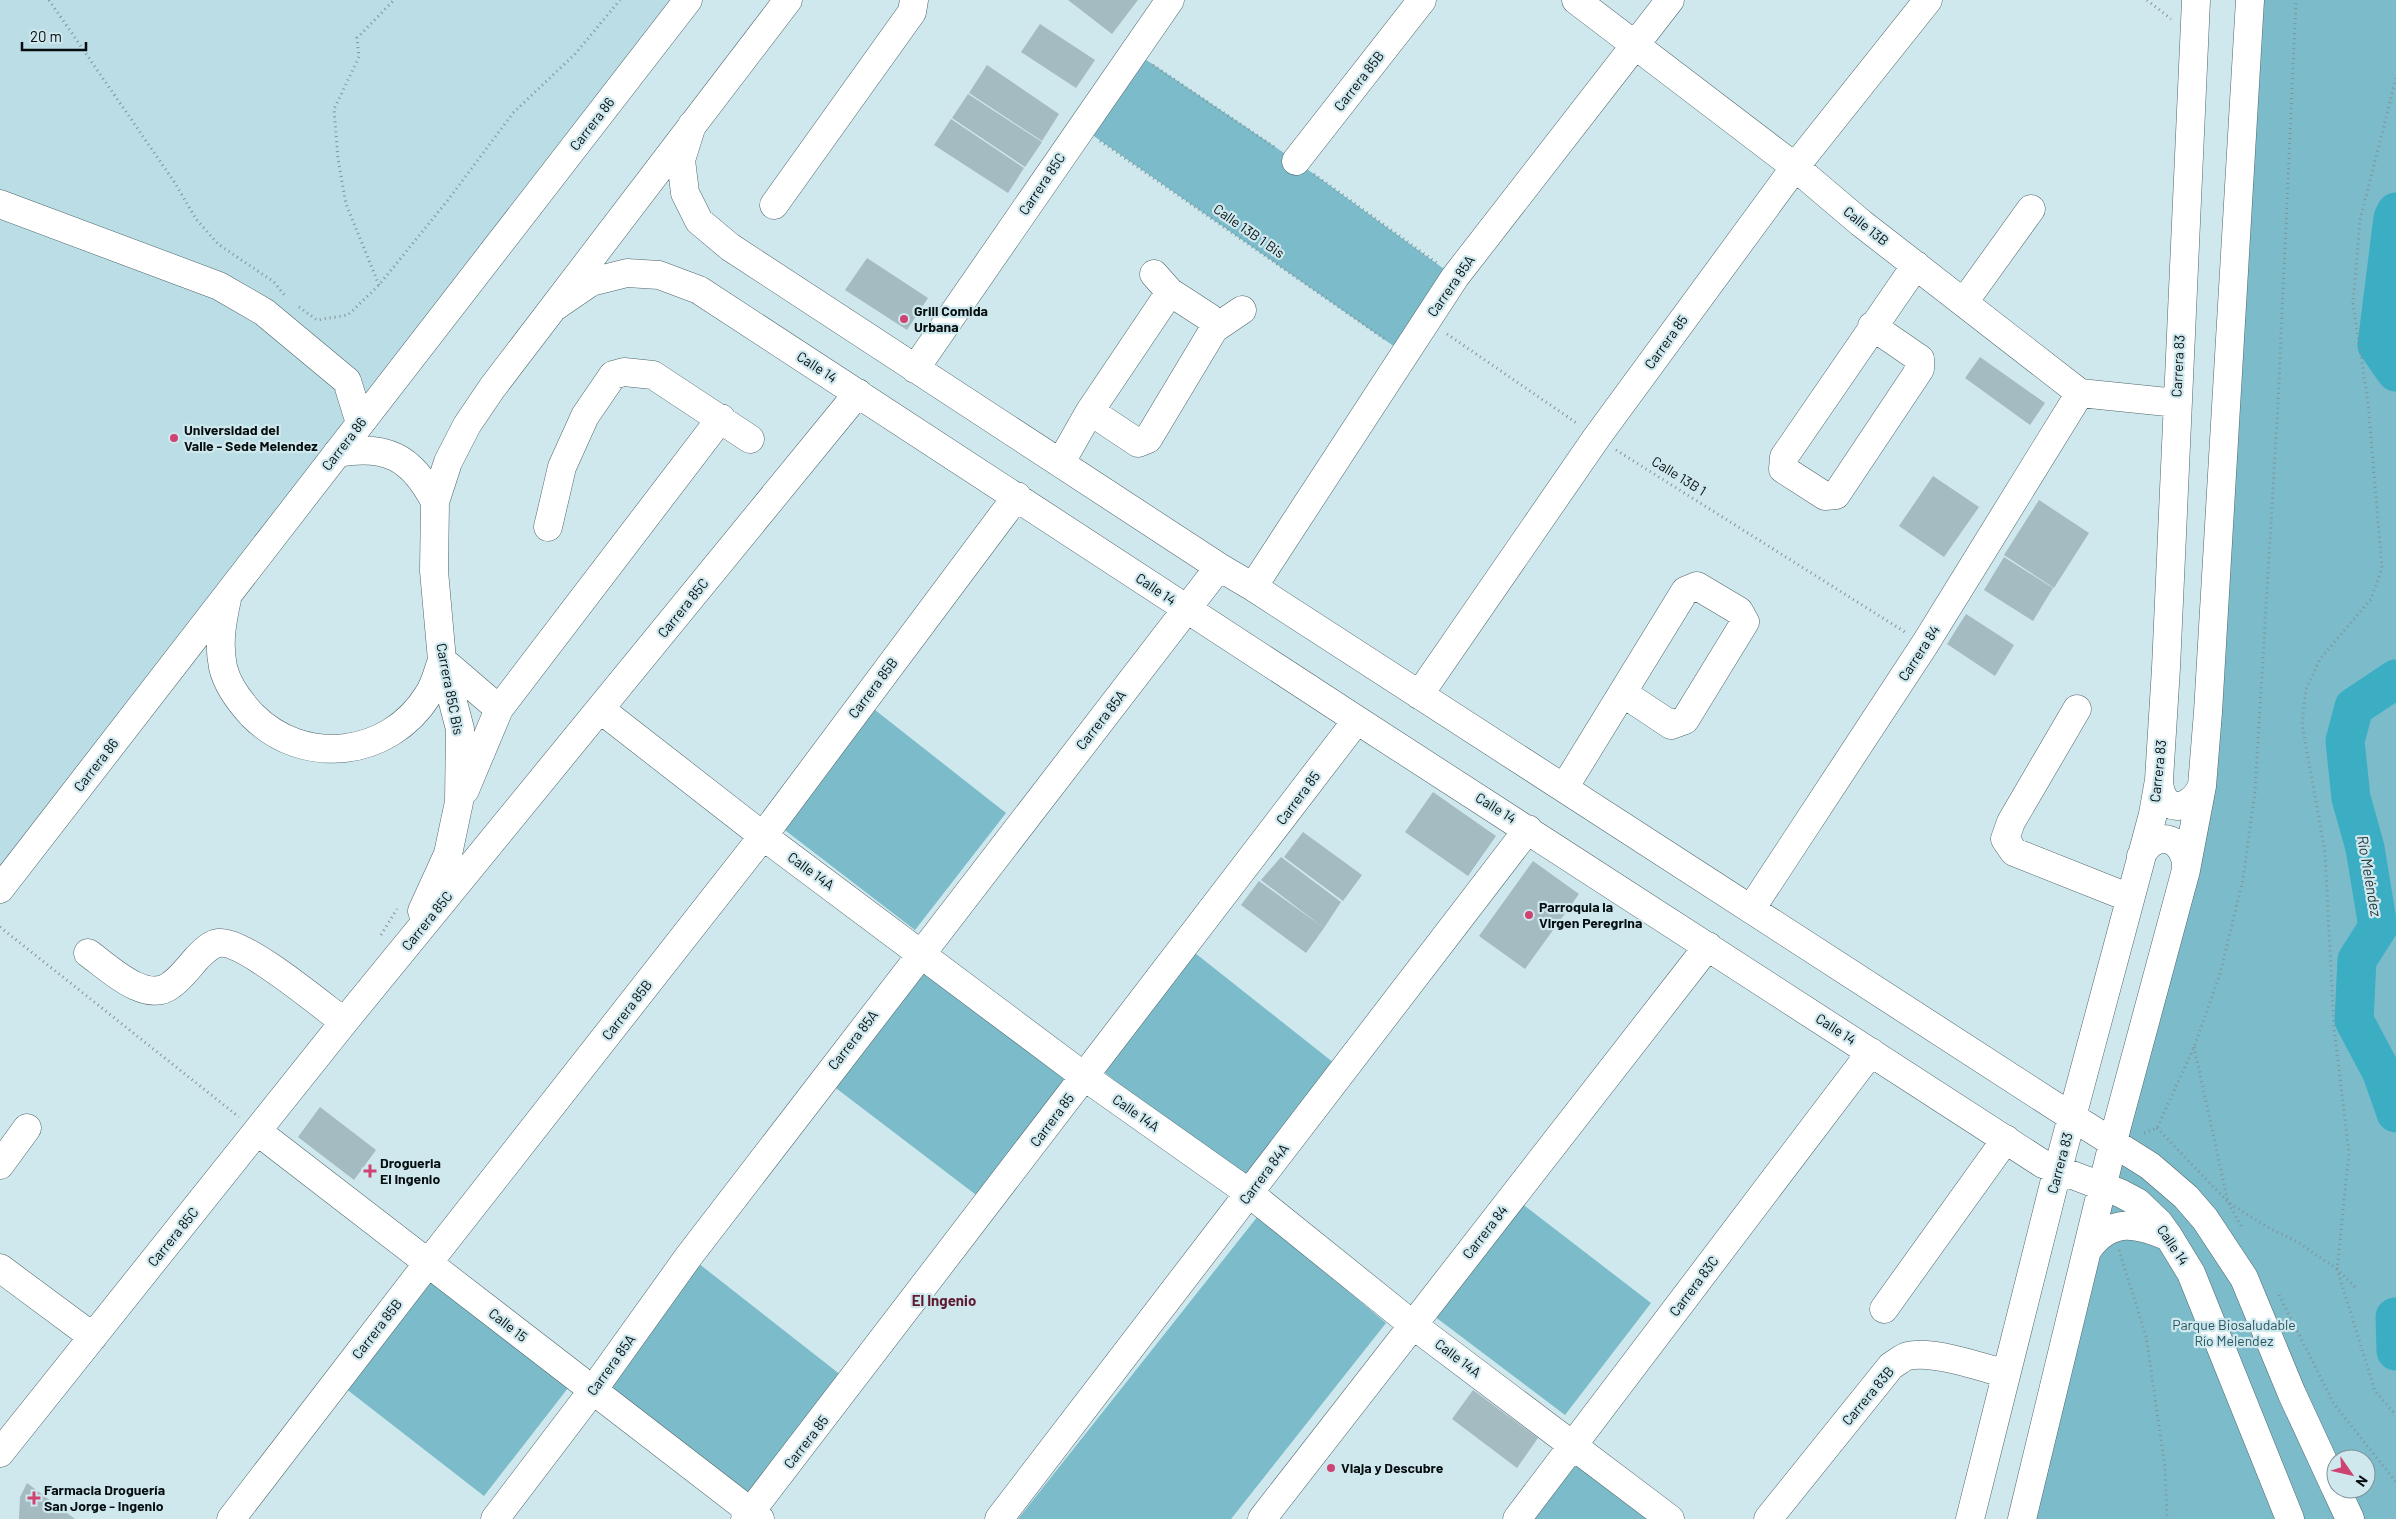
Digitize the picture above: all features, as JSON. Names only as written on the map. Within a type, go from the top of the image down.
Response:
[{"type":"street","name":"Carrera 86","points":[[0,889],[688,0]]},
{"type":"street","points":[[553,308],[788,0]]},
{"type":"street","points":[[774,205],[912,12],[914,0]]},
{"type":"street","name":"Carrera 85C","points":[[915,369],[1170,0]]},
{"type":"street","name":"Carrera 85B","points":[[1296,161],[1422,0]]},
{"type":"street","name":"Calle 13B","points":[[1576,0],[1795,167],[1916,265],[2080,393]]},
{"type":"street","name":"Carrera 85A","points":[[1253,587],[1455,277],[1670,0]]},
{"type":"street","name":"Carrera 85","points":[[1420,695],[1596,437],[1795,167],[1928,0]]},
{"type":"street","name":"Carrera 83","points":[[1970,1519],[2058,1170],[2153,814],[2159,780],[2166,668],[2176,403],[2196,0]]},
{"type":"street","points":[[2022,1519],[2114,1142],[2186,870],[2202,786],[2210,692],[2250,0]]},
{"type":"street","points":[[692,125],[681,160],[685,193],[699,221],[730,247],[1219,567],[1253,587],[2150,1166],[2186,1197],[2205,1219],[2244,1278],[2292,1394],[2326,1467]]},
{"type":"street","points":[[0,204],[219,286],[264,312],[340,374],[360,423]]},
{"type":"street","points":[[1964,302],[2031,209]]},
{"type":"street","points":[[1872,326],[1920,359],[1920,369],[1836,495],[1825,496],[1783,469],[1784,456],[1872,326],[1916,265]]},
{"type":"street","name":"Calle 14","points":[[553,308],[591,282],[627,273],[659,275],[699,290],[1017,496],[1357,720],[2043,1164],[2104,1187],[2137,1202],[2159,1223],[2191,1273],[2290,1519]]},
{"type":"street","points":[[1061,462],[1162,283],[1210,318],[1214,329]]},
{"type":"street","name":"Carrera 85C Bis","points":[[395,960],[427,903],[448,854],[460,802],[460,729],[442,660],[434,571],[435,502],[448,462],[463,432],[492,388],[553,308]]},
{"type":"street","points":[[1090,412],[1138,443],[1148,439],[1214,329],[1242,310]]},
{"type":"street","points":[[548,527],[562,467],[585,416],[614,375],[624,372],[654,375],[721,418],[750,440]]},
{"type":"street","points":[[340,374],[392,383]]},
{"type":"street","name":"Carrera 85C","points":[[2,1455],[93,1337],[246,1118],[344,1022],[858,393]]},
{"type":"street","points":[[2080,393],[2176,403]]},
{"type":"street","name":"Carrera 84","points":[[1750,909],[1925,644],[2080,393]]},
{"type":"street","points":[[460,802],[499,709],[721,418]]},
{"type":"street","points":[[337,453],[361,449],[384,452],[406,463],[424,480],[435,502]]},
{"type":"street","name":"Carrera 85B","points":[[231,1519],[428,1263],[763,836],[1017,496]]},
{"type":"street","name":"Carrera 85A","points":[[495,1519],[593,1390],[689,1256],[1219,567]]},
{"type":"street","points":[[1564,788],[1685,591],[1697,586],[1739,611],[1744,622],[1685,720],[1671,725],[1623,693]]},
{"type":"street","points":[[228,594],[220,631],[224,668],[239,702],[266,728],[298,745],[336,750],[372,743],[404,724],[429,695],[442,660],[499,709]]},
{"type":"street","name":"Calle 14A","points":[[600,709],[763,836],[921,952],[1086,1077],[1249,1193],[1413,1325],[1670,1519]]},
{"type":"street","points":[[2077,709],[2011,822],[2005,839],[2014,852],[2130,898]]},
{"type":"street","name":"Carrera 85","points":[[752,1517],[1357,720]]},
{"type":"street","points":[[2159,780],[2159,788],[2165,800],[2177,806],[2191,803],[2202,786]]},
{"type":"street","name":"Carrera 84A","points":[[999,1519],[1528,829]]},
{"type":"street","points":[[2141,856],[2153,842],[2168,840],[2181,848],[2185,855],[2186,870]]},
{"type":"street","points":[[88,953],[137,987],[154,992],[170,986],[207,948],[218,942],[232,944],[263,962],[344,1022]]},
{"type":"street","name":"Carrera 84","points":[[1262,1519],[1708,946]]},
{"type":"street","name":"Carrera 83C","points":[[1517,1519],[1871,1052]]},
{"type":"street","name":"Calle 15","points":[[246,1118],[752,1517]]},
{"type":"street","points":[[0,1165],[28,1128]]},
{"type":"street","points":[[1884,1309],[2006,1140]]},
{"type":"street","points":[[2088,1249],[2100,1236],[2124,1225],[2142,1226],[2169,1237]]},
{"type":"street","points":[[0,1268],[93,1337]]},
{"type":"street","name":"Carrera 83B","points":[[1768,1519],[1891,1366],[1908,1356],[1953,1359],[2006,1374]]},
{"type":"street","points":[[2341,1499],[2350,1519]]},
{"type":"path","points":[[49,0],[175,183],[196,218],[218,244],[274,282],[289,300]]},
{"type":"path","points":[[379,285],[346,204],[338,159],[334,109],[359,57],[357,38],[394,0]]},
{"type":"path","points":[[296,305],[317,320],[348,315],[379,285],[448,200],[513,113],[575,54],[620,0]]},
{"type":"path","points":[[2147,0],[2174,21]]},
{"type":"path","points":[[2296,0],[2277,414],[2255,792],[2241,889],[2220,974],[2194,1047],[2157,1128],[2228,1202],[2267,1227],[2296,1241],[2337,1269],[2357,1289]]},
{"type":"path","points":[[2396,78],[2360,220],[2353,304],[2368,402],[2382,568],[2371,599],[2320,659],[2306,689],[2302,724],[2325,852],[2334,1028],[2348,1153],[2337,1269],[2375,1391],[2396,1415]]},
{"type":"path","name":"Calle 13B 1 Bis","points":[[1081,127],[1405,354]]},
{"type":"path","name":"Calle 13B 1","points":[[1427,321],[1596,437],[1925,644]]},
{"type":"path","points":[[380,938],[400,904]]},
{"type":"path","points":[[0,927],[246,1118]]},
{"type":"path","points":[[2194,1047],[2228,1202],[2242,1227]]},
{"type":"path","points":[[2118,1247],[2146,1336],[2166,1467],[2167,1519]]},
{"type":"path","points":[[2278,1292],[2334,1404],[2396,1482]]},
{"type":"shaded area","name":"Universidad del Valle - Sede Melendez","points":[[0,0],[688,0],[0,889]]},
{"type":"green space","name":"Parque Biosaludable Río Melendez","points":[[2250,0],[2396,0],[2396,1519],[2022,1519],[2186,870]]},
{"type":"green space","points":[[1133,51],[1296,161],[1455,277],[1405,354],[1081,127]]},
{"type":"green space","points":[[870,706],[1006,813],[915,930],[777,824]]},
{"type":"green space","points":[[921,952],[1085,1077],[988,1204],[824,1079]]},
{"type":"green space","points":[[1195,953],[1334,1063],[1243,1182],[1104,1072]]},
{"type":"green space","points":[[1521,1203],[1651,1303],[1565,1415],[1430,1313]]},
{"type":"green space","points":[[1258,1216],[1386,1323],[1231,1519],[1018,1519]]},
{"type":"green space","points":[[689,1256],[851,1383],[751,1512],[593,1390]]},
{"type":"green space","points":[[429,1280],[568,1388],[484,1496],[345,1388]]},
{"type":"green space","points":[[1577,1464],[1648,1519],[1533,1519]]},
{"type":"building","points":[[1068,0],[1138,0],[1112,34]]},
{"type":"building","points":[[1040,24],[1095,60],[1076,88],[1021,52]]},
{"type":"building","points":[[987,65],[1059,114],[1042,141],[969,93]]},
{"type":"building","points":[[968,94],[1042,142],[1025,167],[952,118]]},
{"type":"building","points":[[951,119],[1024,168],[1008,193],[934,145]]},
{"type":"building","points":[[867,258],[928,298],[907,330],[845,290]]},
{"type":"building","points":[[1980,357],[2045,403],[2030,425],[1965,378]]},
{"type":"building","points":[[1933,476],[1979,507],[1944,557],[1899,526]]},
{"type":"building","points":[[2039,500],[2089,533],[2054,588],[2004,555]]},
{"type":"building","points":[[2004,557],[2053,588],[2033,621],[1984,590]]},
{"type":"building","points":[[1966,614],[2014,645],[1995,676],[1947,644]]},
{"type":"building","points":[[1433,792],[1496,836],[1468,876],[1405,832]]},
{"type":"building","points":[[1303,832],[1362,875],[1343,901],[1284,857]]},
{"type":"building","points":[[1281,857],[1341,902],[1324,928],[1261,880]]},
{"type":"building","name":"Parroquia la Virgen Peregrina","points":[[1533,861],[1579,894],[1525,969],[1479,936]]},
{"type":"building","points":[[1259,881],[1324,928],[1306,953],[1241,905]]},
{"type":"building","points":[[320,1107],[376,1150],[354,1180],[298,1137]]},
{"type":"building","points":[[1473,1390],[1538,1438],[1517,1468],[1452,1419]]},
{"type":"building","points":[[27,1483],[75,1519],[19,1519],[20,1497]]},
{"type":"waterway","name":"Río Meléndez","points":[[2396,212],[2393,218],[2377,345],[2396,372]]},
{"type":"waterway","name":"Río Meléndez","points":[[2396,679],[2354,707],[2345,741],[2351,798],[2365,848],[2378,927],[2357,960],[2354,1020],[2382,1073],[2396,1113]]},
{"type":"waterway","name":"Río Meléndez","points":[[2395,1317],[2396,1351]]},
{"type":"place","name":"Grill Comida Urbana","points":[[904,319]]},
{"type":"place","name":"Universidad del Valle - Sede Melendez","points":[[174,438]]},
{"type":"place","name":"Parroquia la Virgen Peregrina","points":[[1529,915]]},
{"type":"place","name":"Drogueria El Ingenio","points":[[370,1171]]},
{"type":"place","name":"Viaja y Descubre","points":[[1331,1468]]},
{"type":"place","name":"Farmacia Droguería San Jorge - Ingenio","points":[[34,1498]]},
{"type":"district","name":"El Ingenio","points":[[944,1301]]}]
